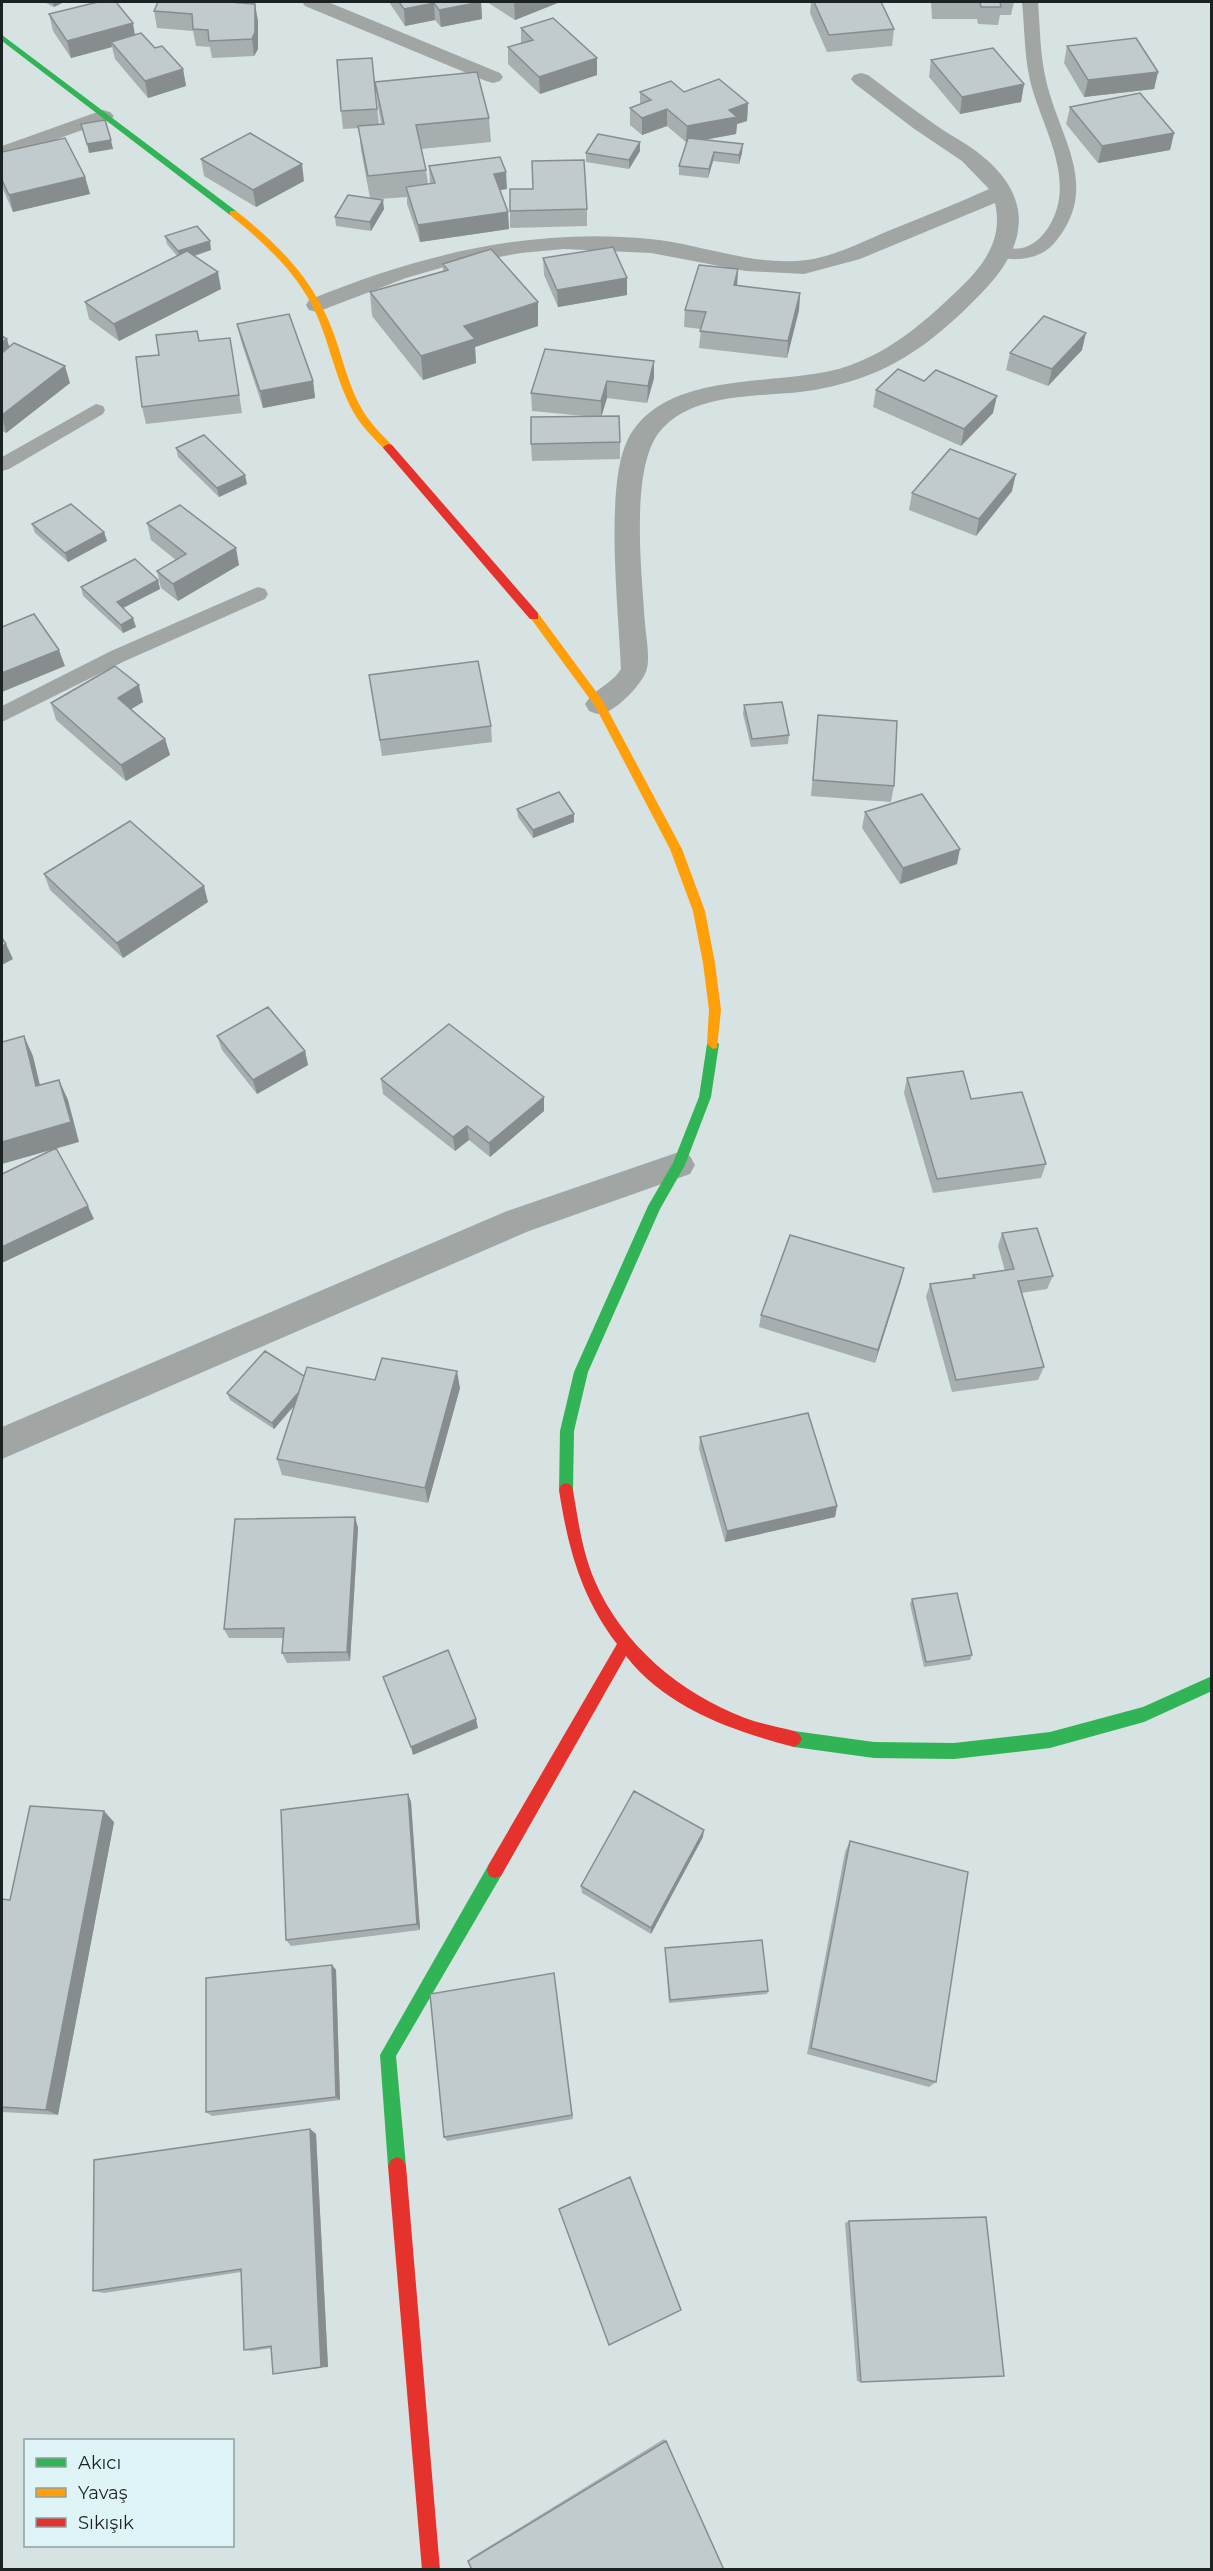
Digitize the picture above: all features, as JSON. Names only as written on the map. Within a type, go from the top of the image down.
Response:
[{"type":"street","points":[[312,2],[493,77]]},
{"type":"street","points":[[2,37],[246,223],[274,248],[298,275],[317,305],[345,381],[361,416],[526,606],[599,704],[676,849],[699,911],[709,963],[715,1010],[713,1055],[705,1097],[680,1165],[655,1206],[581,1372],[567,1431],[566,1492],[576,1551],[597,1605],[624,1646],[664,1684],[732,1723],[790,1739],[874,1750],[954,1751],[1050,1740],[1144,1714],[1212,1683]]},
{"type":"street","points":[[599,704],[625,684],[634,669],[629,515],[632,463],[639,441],[651,426],[669,411],[694,399],[724,391],[822,381],[859,371],[890,358],[920,339],[992,270],[1003,253],[1010,221],[1002,191],[986,170],[861,80]]},
{"type":"street","points":[[2,153],[104,116]]},
{"type":"street","points":[[317,305],[361,286],[417,267],[487,250],[537,243],[619,242],[655,246],[762,267],[805,266],[850,255],[1002,191]]},
{"type":"street","points":[[2,1443],[518,1221],[680,1165]]},
{"type":"street","points":[[431,2570],[388,2055],[624,1646]]},
{"type":"lane","points":[[1003,253],[1021,255],[1042,248],[1063,218],[1071,185],[1069,168],[1039,87],[1030,2]]},
{"type":"lane","points":[[2,465],[96,410]]},
{"type":"lane","points":[[2,715],[118,656],[258,594]]},
{"type":"building","points":[[98,2],[116,2],[133,23],[67,41],[49,14]]},
{"type":"building","points":[[158,2],[255,4],[255,32],[252,39],[209,41],[208,30],[193,29],[192,14],[154,11]]},
{"type":"building","points":[[399,2],[481,2],[439,10],[434,3],[404,9]]},
{"type":"building","points":[[814,2],[881,2],[894,29],[829,35]]},
{"type":"building","points":[[980,2],[1000,2],[1001,7],[981,7]]},
{"type":"building","points":[[553,18],[597,58],[539,77],[508,47],[533,40],[521,28]]},
{"type":"building","points":[[141,33],[155,48],[162,46],[183,69],[145,81],[111,42]]},
{"type":"building","points":[[1136,38],[1158,72],[1088,80],[1067,46]]},
{"type":"building","points":[[993,48],[1024,84],[962,97],[931,60]]},
{"type":"building","points":[[372,58],[377,109],[341,111],[337,60]]},
{"type":"building","points":[[477,72],[489,118],[416,125],[426,170],[368,176],[358,126],[384,124],[375,82]]},
{"type":"building","points":[[719,79],[748,103],[729,110],[737,117],[687,126],[667,109],[642,118],[630,108],[651,100],[640,92],[671,81],[684,92]]},
{"type":"building","points":[[1140,93],[1174,133],[1102,146],[1070,107]]},
{"type":"building","points":[[105,120],[111,140],[87,144],[81,124]]},
{"type":"building","points":[[250,133],[302,164],[253,190],[201,159]]},
{"type":"building","points":[[598,134],[640,142],[629,160],[586,153]]},
{"type":"building","points":[[65,138],[85,177],[9,195],[2,180],[2,152]]},
{"type":"building","points":[[688,138],[743,144],[739,155],[714,152],[709,169],[679,166]]},
{"type":"building","points":[[500,157],[506,172],[494,174],[508,212],[418,225],[406,187],[435,183],[429,166]]},
{"type":"building","points":[[584,160],[587,209],[510,211],[510,189],[533,189],[532,161]]},
{"type":"building","points":[[348,195],[383,200],[370,222],[335,217]]},
{"type":"building","points":[[197,226],[210,241],[178,251],[165,236]]},
{"type":"building","points":[[613,247],[627,278],[557,290],[543,258]]},
{"type":"building","points":[[491,249],[538,302],[464,326],[475,339],[421,356],[370,292],[448,270],[443,264]]},
{"type":"building","points":[[187,251],[218,272],[114,324],[85,302]]},
{"type":"building","points":[[699,265],[738,269],[734,285],[800,293],[788,341],[700,331],[706,312],[685,310]]},
{"type":"building","points":[[289,314],[313,381],[260,391],[237,324]]},
{"type":"building","points":[[1044,316],[1086,333],[1052,369],[1010,353]]},
{"type":"building","points":[[197,331],[199,341],[230,338],[239,395],[142,407],[136,357],[159,355],[156,335]]},
{"type":"building","points":[[14,343],[65,366],[2,415],[2,353]]},
{"type":"building","points":[[545,349],[654,361],[648,386],[607,381],[601,401],[531,393]]},
{"type":"building","points":[[898,369],[924,381],[936,370],[997,396],[964,429],[876,390]]},
{"type":"building","points":[[619,416],[620,442],[531,444],[531,417]]},
{"type":"building","points":[[204,435],[245,475],[217,488],[176,448]]},
{"type":"building","points":[[950,449],[1016,474],[979,519],[912,493]]},
{"type":"building","points":[[71,504],[104,532],[65,553],[32,524]]},
{"type":"building","points":[[180,505],[236,548],[173,584],[157,571],[186,554],[147,523]]},
{"type":"building","points":[[135,559],[158,580],[117,602],[133,618],[121,625],[81,587]]},
{"type":"building","points":[[34,614],[59,650],[2,673],[2,627]]},
{"type":"building","points":[[478,661],[491,726],[380,740],[369,675]]},
{"type":"building","points":[[115,666],[139,685],[118,698],[165,739],[121,765],[51,703]]},
{"type":"building","points":[[782,702],[789,735],[752,739],[744,705]]},
{"type":"building","points":[[818,715],[897,721],[894,786],[813,780]]},
{"type":"building","points":[[559,792],[574,814],[533,830],[517,809]]},
{"type":"building","points":[[922,794],[960,849],[903,868],[865,812]]},
{"type":"building","points":[[130,821],[204,886],[117,943],[44,874]]},
{"type":"building","points":[[268,1007],[305,1051],[253,1080],[217,1036]]},
{"type":"building","points":[[449,1024],[544,1097],[489,1143],[467,1126],[453,1137],[381,1079]]},
{"type":"building","points":[[24,1036],[36,1086],[59,1080],[71,1122],[2,1142],[2,1042]]},
{"type":"building","points":[[963,1071],[971,1099],[1022,1092],[1046,1164],[937,1179],[907,1078]]},
{"type":"building","points":[[56,1148],[88,1206],[2,1247],[2,1174]]},
{"type":"building","points":[[1037,1228],[1053,1276],[1018,1281],[1044,1367],[956,1380],[930,1284],[975,1278],[973,1275],[1014,1269],[1002,1233]]},
{"type":"building","points":[[790,1235],[904,1268],[878,1350],[761,1315]]},
{"type":"building","points":[[265,1351],[304,1376],[299,1392],[272,1423],[227,1393]]},
{"type":"building","points":[[382,1358],[457,1371],[425,1488],[277,1459],[307,1367],[375,1380]]},
{"type":"building","points":[[808,1413],[837,1506],[727,1531],[700,1437]]},
{"type":"building","points":[[355,1517],[347,1652],[282,1653],[284,1628],[224,1629],[235,1519]]},
{"type":"building","points":[[957,1593],[972,1655],[926,1662],[912,1599]]},
{"type":"building","points":[[448,1650],[476,1719],[411,1747],[383,1677]]},
{"type":"building","points":[[634,1791],[704,1830],[651,1928],[581,1886]]},
{"type":"building","points":[[408,1794],[417,1924],[286,1940],[281,1810]]},
{"type":"building","points":[[30,1806],[104,1811],[46,2110],[2,2107],[2,1899],[10,1900]]},
{"type":"building","points":[[850,1841],[968,1872],[936,2082],[811,2048]]},
{"type":"building","points":[[762,1940],[768,1991],[670,2000],[665,1948]]},
{"type":"building","points":[[332,1965],[336,2097],[206,2112],[206,1978]]},
{"type":"building","points":[[554,1973],[572,2115],[444,2137],[430,1994]]},
{"type":"building","points":[[310,2129],[321,2367],[273,2374],[271,2346],[244,2350],[241,2269],[93,2291],[94,2160]]},
{"type":"building","points":[[630,2177],[681,2310],[609,2345],[559,2209]]},
{"type":"building","points":[[986,2217],[1004,2376],[861,2382],[849,2221]]},
{"type":"building","points":[[666,2441],[724,2570],[472,2570],[468,2561]]},
{"type":"traffic: fast","points":[[2,37],[233,213]]},
{"type":"traffic: fast","points":[[566,1490],[567,1431],[581,1372],[655,1206],[679,1165],[705,1097],[713,1044]]},
{"type":"traffic: fast","points":[[794,1739],[874,1750],[954,1751],[1050,1740],[1144,1714],[1212,1683]]},
{"type":"traffic: fast","points":[[397,2166],[388,2055],[495,1870]]},
{"type":"traffic: slow","points":[[233,213],[279,254],[308,290],[323,317],[354,403],[370,428],[388,447]]},
{"type":"traffic: slow","points":[[534,616],[599,704],[676,849],[699,911],[709,963],[715,1010],[713,1044]]},
{"type":"traffic: jam","points":[[388,447],[534,616]]},
{"type":"traffic: jam","points":[[566,1490],[574,1538],[588,1582],[608,1621],[635,1655],[667,1685],[705,1709],[747,1727],[794,1739]]},
{"type":"traffic: jam","points":[[495,1870],[624,1646]]},
{"type":"traffic: jam","points":[[397,2166],[431,2570]]}]
